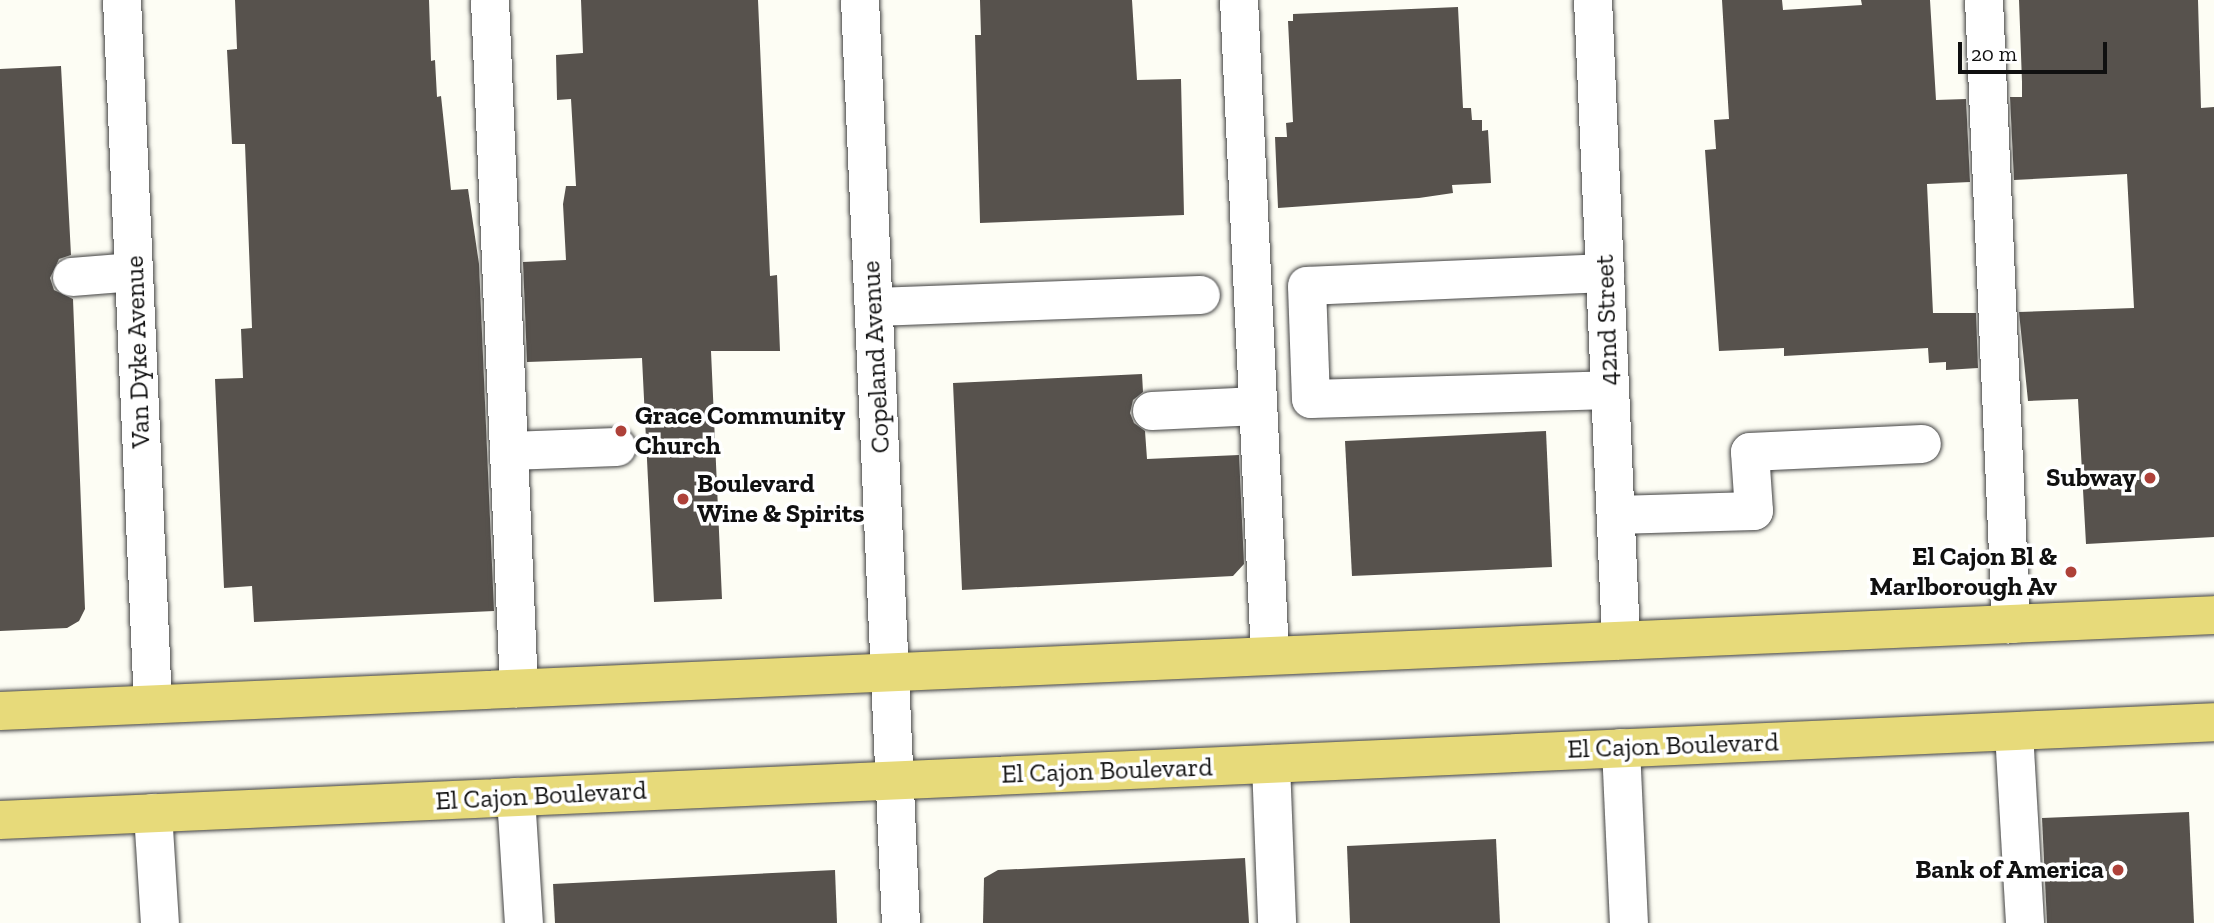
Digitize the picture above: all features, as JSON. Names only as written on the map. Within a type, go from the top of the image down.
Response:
[{"type":"main road","points":[[0,711],[2214,615]]},
{"type":"main road","name":"El Cajon Boulevard","points":[[0,820],[2214,722]]},
{"type":"street","name":"Van Dyke Avenue","points":[[122,0],[153,704]]},
{"type":"street","points":[[490,0],[519,688]]},
{"type":"street","name":"Copeland Avenue","points":[[860,0],[901,923]]},
{"type":"street","points":[[1239,0],[1270,655]]},
{"type":"street","name":"42nd Street","points":[[1593,0],[1621,640]]},
{"type":"street","points":[[1984,0],[2011,624]]},
{"type":"street","points":[[72,277],[134,272]]},
{"type":"street","points":[[1605,273],[1307,286],[1311,399],[1610,390]]},
{"type":"street","points":[[874,307],[1201,295]]},
{"type":"street","points":[[1153,411],[1258,406]]},
{"type":"street","points":[[1616,516],[1754,511],[1751,452],[1922,444]]},
{"type":"street","points":[[509,451],[617,447]]},
{"type":"street","points":[[2014,732],[2025,923]]},
{"type":"street","points":[[1621,748],[1629,923]]},
{"type":"street","points":[[1271,764],[1277,923]]},
{"type":"street","points":[[516,797],[524,923]]},
{"type":"street","points":[[153,813],[160,923]]},
{"type":"building","points":[[235,0],[429,0],[431,61],[435,60],[437,97],[441,96],[451,190],[468,189],[479,264],[494,611],[254,622],[252,586],[224,588],[215,379],[243,378],[241,329],[252,328],[245,144],[232,144],[227,50],[237,49]]},
{"type":"building","points":[[581,0],[758,0],[770,276],[777,275],[780,351],[711,351],[722,599],[654,602],[642,358],[527,362],[523,262],[566,260],[563,204],[566,186],[576,186],[571,99],[557,100],[556,55],[583,53]]},
{"type":"building","points":[[980,0],[1132,0],[1137,80],[1181,79],[1184,215],[980,223],[975,35],[981,35]]},
{"type":"building","points":[[1722,0],[1782,0],[1783,10],[1862,5],[1861,0],[1930,0],[1936,100],[1966,99],[1970,182],[1927,184],[1933,313],[1976,313],[1978,368],[1946,370],[1946,362],[1929,363],[1928,348],[1784,356],[1784,348],[1719,351],[1705,150],[1716,149],[1714,120],[1729,119]]},
{"type":"building","points":[[2019,0],[2198,0],[2201,108],[2214,107],[2214,537],[2086,544],[2078,399],[2028,401],[2019,312],[2134,308],[2127,174],[2014,180],[2010,97],[2022,97]]},
{"type":"building","points":[[1458,7],[1463,108],[1471,108],[1472,120],[1482,120],[1482,131],[1488,130],[1491,183],[1452,185],[1453,193],[1419,198],[1278,208],[1275,137],[1287,137],[1286,123],[1293,122],[1288,21],[1293,21],[1293,14]]},
{"type":"building","points":[[61,66],[71,255],[59,259],[50,278],[54,290],[73,299],[85,609],[79,621],[67,628],[0,631],[0,69]]},
{"type":"building","points":[[1142,374],[1143,392],[1133,400],[1130,413],[1134,423],[1145,431],[1147,459],[1239,455],[1244,564],[1233,576],[962,590],[953,383]]},
{"type":"building","points":[[1546,431],[1552,567],[1352,576],[1345,441]]},
{"type":"building","name":"Bank of America","points":[[2189,812],[2194,923],[2047,923],[2042,818]]},
{"type":"building","points":[[1496,839],[1500,923],[1350,923],[1347,846]]},
{"type":"building","points":[[1245,858],[1249,923],[983,923],[984,878],[998,870]]},
{"type":"building","points":[[835,870],[837,923],[555,923],[553,884]]},
{"type":"place","name":"Grace Community Church","points":[[621,431]]},
{"type":"place","name":"Subway","points":[[2150,478]]},
{"type":"place","name":"Boulevard Wine & Spirits","points":[[683,499]]},
{"type":"place","name":"El Cajon Bl & Marlborough Av","points":[[2071,572]]},
{"type":"place","name":"Bank of America","points":[[2118,870]]}]
